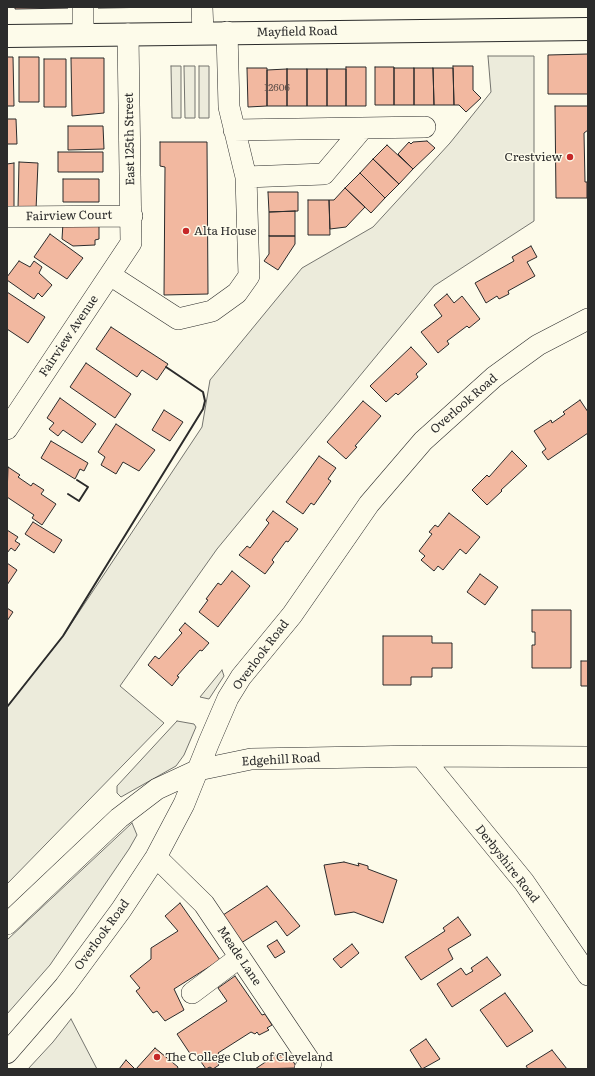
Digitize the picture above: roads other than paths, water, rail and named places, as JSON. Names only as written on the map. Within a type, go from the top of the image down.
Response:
[{"type":"main road","name":"Mayfield Road","points":[[7,36],[227,32],[588,29]]},
{"type":"street","points":[[83,7],[83,35]]},
{"type":"street","points":[[202,7],[202,33]]},
{"type":"street","points":[[110,275],[178,319],[212,312],[237,293],[249,276],[246,177],[229,107],[227,32]]},
{"type":"street","name":"East 125th Street","points":[[128,34],[132,216],[131,243]]},
{"type":"street","points":[[234,130],[426,127]]},
{"type":"street","points":[[246,177],[324,174],[363,128]]},
{"type":"street","name":"Fairview Court","points":[[7,217],[132,216]]},
{"type":"street","name":"Fairview Avenue","points":[[7,429],[131,243]]},
{"type":"street","name":"Overlook Road","points":[[7,1053],[65,986],[108,930],[156,857],[184,804],[228,698],[242,677],[292,615],[369,504],[405,461],[443,422],[494,377],[538,345],[588,319]]},
{"type":"street","name":"Edgehill Road","points":[[7,924],[119,818],[157,789],[198,770],[251,759],[421,756],[588,757]]},
{"type":"street","name":"Derbyshire Road","points":[[421,756],[524,882],[588,975]]},
{"type":"street","name":"Meade Lane","points":[[156,857],[204,904],[240,957],[308,1066]]},
{"type":"street","points":[[192,994],[240,957]]},
{"type":"place","name":"Crestview","points":[[570,157]]},
{"type":"place","name":"Alta House","points":[[186,231]]},
{"type":"place","name":"The College Club of Cleveland","points":[[157,1057]]}]
